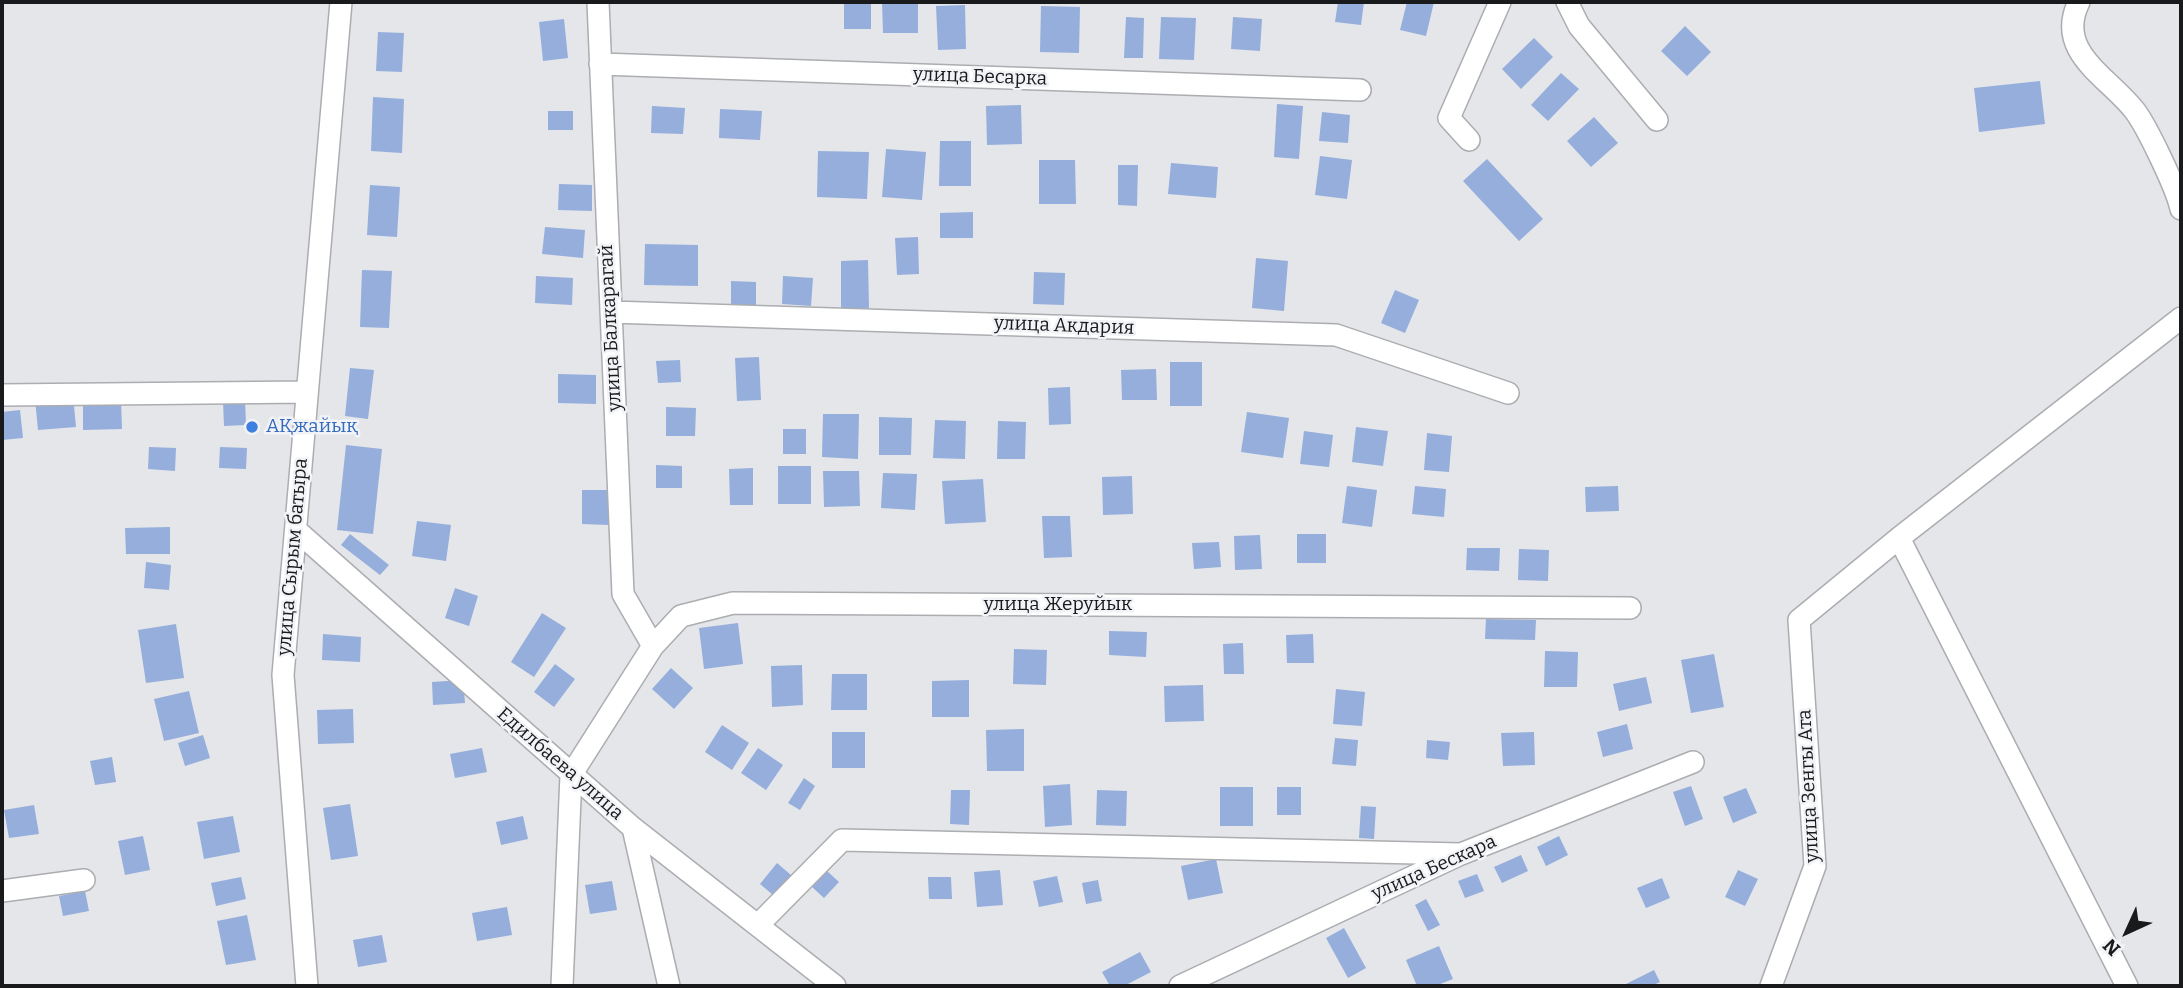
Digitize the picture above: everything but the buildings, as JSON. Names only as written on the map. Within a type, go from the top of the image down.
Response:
[{"type":"street","name":"улица Сырым батыра","points":[[307,986],[283,675],[341,2]]},
{"type":"street","name":"улица Балкарагай","points":[[598,2],[624,594],[653,646]]},
{"type":"street","points":[[1469,140],[1449,118],[1500,2]]},
{"type":"street","points":[[1567,2],[1579,26],[1657,120]]},
{"type":"street","points":[[2079,2],[2070,19],[2075,44],[2098,75],[2136,112],[2181,209]]},
{"type":"street","name":"улица Бесарка","points":[[600,64],[1360,90]]},
{"type":"street","name":"улица Акдария","points":[[611,312],[1336,335],[1508,393]]},
{"type":"street","points":[[2127,986],[1899,538],[2181,318]]},
{"type":"street","points":[[2,395],[307,392]]},
{"type":"street","name":"Едилбаева улица","points":[[296,530],[633,828],[835,986]]},
{"type":"street","name":"улица Зенгы Ата","points":[[1771,986],[1815,866],[1799,620],[1899,538]]},
{"type":"street","name":"улица Жеруйык","points":[[571,775],[653,646],[681,615],[733,603],[1630,608]]},
{"type":"street","name":"улица Бескара","points":[[1180,986],[1461,854],[1693,762]]},
{"type":"street","points":[[562,986],[571,775]]},
{"type":"street","points":[[633,828],[669,986]]},
{"type":"street","points":[[759,924],[842,840],[1461,854]]},
{"type":"street","points":[[2,891],[84,880]]},
{"type":"place","name":"АҚжайық","points":[[252,427]]}]
